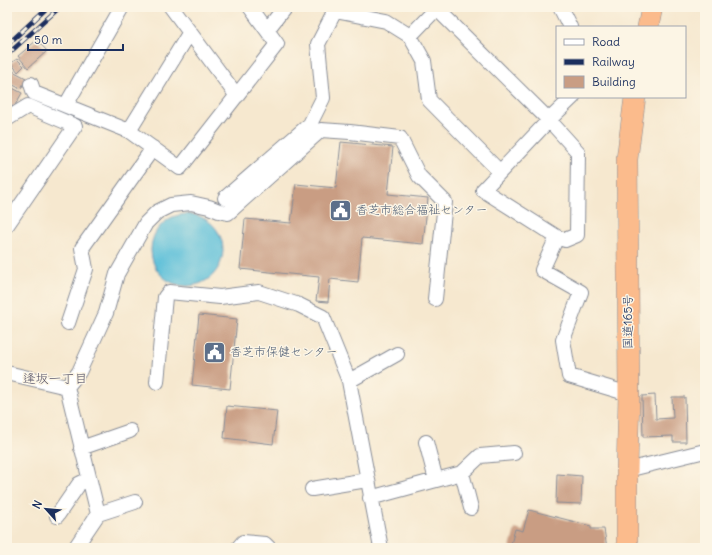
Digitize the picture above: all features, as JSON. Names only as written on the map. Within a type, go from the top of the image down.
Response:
[{"type":"highway","points":[[648,26],[652,7]]},
{"type":"highway","name":"国道165号","points":[[627,548],[629,394],[627,159],[635,98]]},
{"type":"street","points":[[66,105],[122,7]]},
{"type":"street","points":[[171,7],[237,96]]},
{"type":"street","points":[[31,84],[34,93],[130,131],[180,168],[277,44],[250,7]]},
{"type":"street","points":[[267,30],[285,7]]},
{"type":"street","points":[[560,7],[570,26]]},
{"type":"street","points":[[410,36],[436,8],[549,120],[578,152],[577,235],[565,240],[483,190],[549,120],[572,98]]},
{"type":"street","points":[[225,198],[310,124],[323,98],[318,44],[332,9],[386,21],[410,36],[424,61],[429,100],[500,172]]},
{"type":"street","points":[[130,131],[190,32]]},
{"type":"street","points":[[7,119],[28,106],[75,126],[7,226]]},
{"type":"street","points":[[67,387],[79,372],[106,313],[117,274],[146,223],[157,212],[172,206],[191,203],[228,213],[321,130],[400,138],[419,176],[445,202],[435,299]]},
{"type":"street","points":[[68,323],[86,269],[82,248],[153,148]]},
{"type":"street","points":[[557,236],[542,270],[581,292],[563,340],[569,376],[629,394]]},
{"type":"street","points":[[157,382],[165,297],[169,292],[220,297],[259,292],[299,305],[323,318],[349,381],[370,498],[381,548]]},
{"type":"street","points":[[349,381],[397,354]]},
{"type":"street","points":[[7,373],[67,387]]},
{"type":"street","points":[[67,387],[98,514]]},
{"type":"street","points":[[81,448],[130,431]]},
{"type":"street","points":[[426,442],[436,480]]},
{"type":"street","points":[[627,470],[705,450]]},
{"type":"street","points":[[370,498],[462,473],[480,456],[514,453]]},
{"type":"street","points":[[462,473],[471,508]]},
{"type":"street","points":[[58,516],[79,484],[89,479]]},
{"type":"street","points":[[312,489],[367,480]]},
{"type":"street","points":[[75,548],[98,514],[135,502]]},
{"type":"street","points":[[238,548],[243,542],[265,544],[269,548]]},
{"type":"water","points":[[180,214],[194,214],[201,216],[213,224],[221,236],[223,250],[221,264],[213,276],[201,284],[194,286],[180,286],[173,284],[161,276],[153,264],[151,257],[151,243],[153,236],[161,224],[173,216]]},
{"type":"building","points":[[37,40],[47,51],[28,68],[18,56]]},
{"type":"building","points":[[17,59],[24,66],[18,72],[11,63]]},
{"type":"building","points":[[7,68],[26,78],[21,89],[7,82]]},
{"type":"building","points":[[7,85],[22,93],[14,107],[7,103]]},
{"type":"building","points":[[341,142],[393,147],[388,194],[428,198],[423,244],[362,238],[358,282],[330,279],[328,302],[316,301],[319,277],[240,269],[245,219],[291,223],[296,184],[336,188]]},
{"type":"building","name":"香芝市保健センター","points":[[199,315],[237,319],[230,389],[192,385]]},
{"type":"building","points":[[655,395],[656,419],[673,418],[672,397],[685,397],[686,442],[673,442],[673,436],[643,437],[642,396]]},
{"type":"building","points":[[227,406],[277,411],[273,444],[224,438]]},
{"type":"building","points":[[557,474],[582,476],[581,504],[556,503]]},
{"type":"building","points":[[529,510],[591,526],[591,529],[604,529],[607,548],[510,548],[515,529],[523,531]]},
{"type":"railway","points":[[7,45],[48,7]]},
{"type":"railway","points":[[7,55],[60,7]]},
{"type":"place","name":"香芝市総合福祉センター","points":[[340,210]]},
{"type":"place","name":"香芝市保健センター","points":[[214,352]]},
{"type":"district","name":"逢坂一丁目","points":[[55,378]]}]
